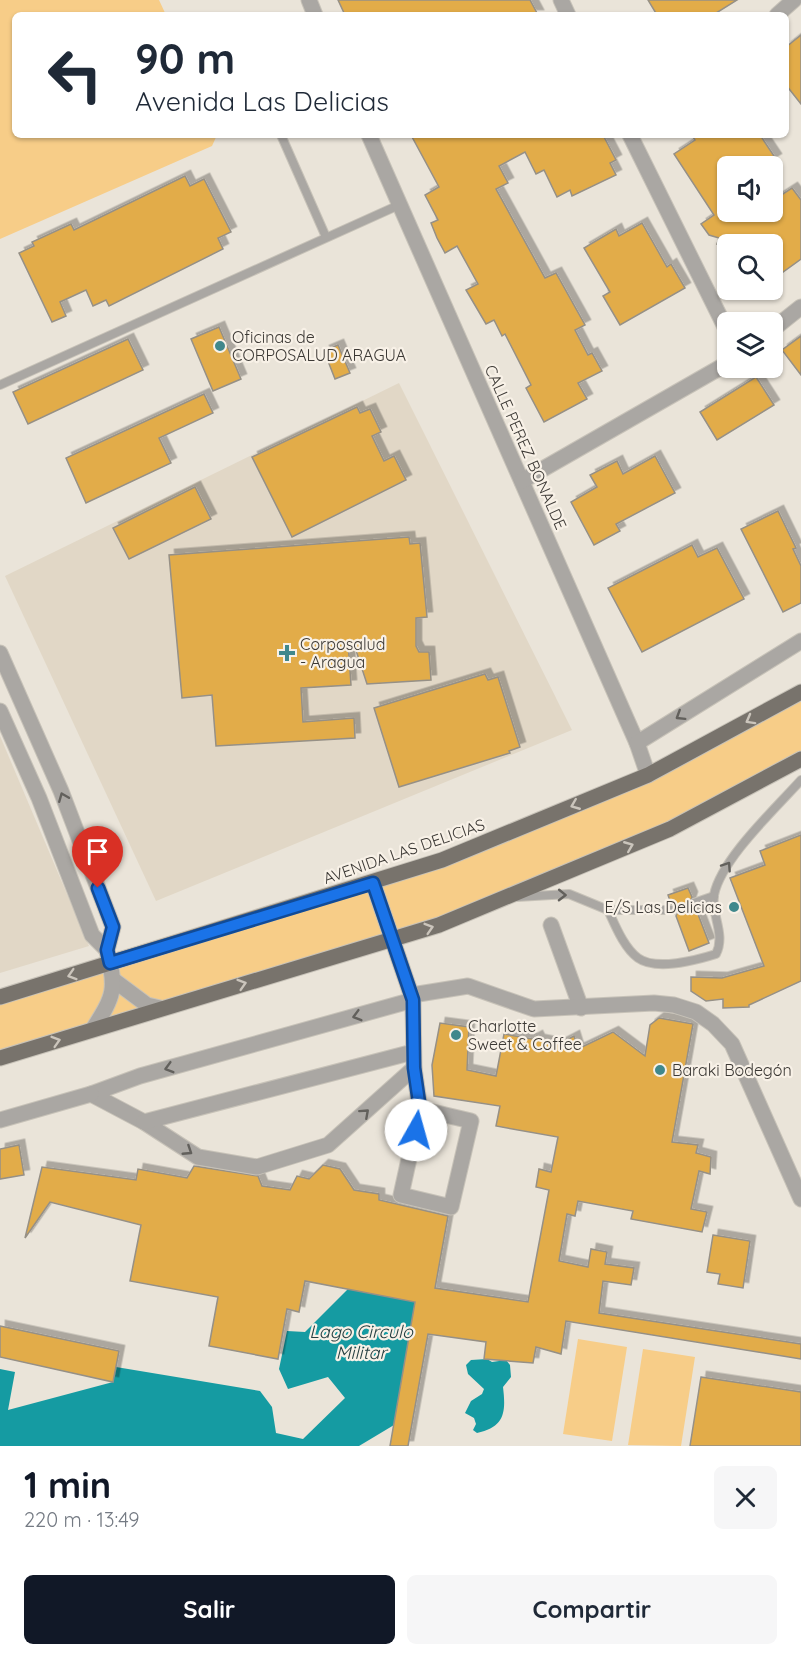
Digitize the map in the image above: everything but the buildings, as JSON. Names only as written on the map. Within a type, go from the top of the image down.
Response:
[{"type":"main road","name":"AVENIDA LAS DELICIAS","points":[[0,997],[109,956],[373,883],[442,860],[648,776],[801,692]]},
{"type":"main road","points":[[0,1058],[439,925],[670,829],[801,759]]},
{"type":"street","points":[[780,12],[794,0]]},
{"type":"street","name":"CALLE PEREZ BONALDE","points":[[370,138],[637,743],[648,776]]},
{"type":"street","points":[[631,138],[718,312]]},
{"type":"street","points":[[783,321],[801,307]]},
{"type":"street","points":[[522,481],[717,369]]},
{"type":"street","points":[[637,743],[801,641]]},
{"type":"street","points":[[0,653],[61,791],[113,927],[109,956],[115,981],[111,995],[93,1029]]},
{"type":"street","points":[[0,711],[39,798],[92,935],[109,956]]},
{"type":"street","points":[[373,883],[413,997],[413,1052],[420,1109],[401,1196],[451,1207],[471,1121],[420,1109]]},
{"type":"street","points":[[551,925],[581,1008]]},
{"type":"street","points":[[115,981],[147,1005],[160,1008]]},
{"type":"street","points":[[0,1120],[91,1094],[140,1076],[413,997],[468,986],[534,1009],[654,1003],[674,1005],[696,1012],[713,1024],[732,1044],[801,1199]]},
{"type":"street","points":[[144,1122],[413,1052]]},
{"type":"street","points":[[91,1094],[144,1122],[198,1157],[256,1167],[328,1145],[414,1068]]},
{"type":"lane","points":[[282,138],[326,237]]},
{"type":"lane","points":[[0,385],[399,205]]},
{"type":"lane","points":[[608,910],[620,934],[638,958],[652,964],[690,962],[716,954],[721,945],[714,896],[724,868],[801,780]]},
{"type":"lane","points":[[504,898],[569,894],[608,910],[674,910]]},
{"type":"lane","points":[[694,903],[714,896]]},
{"type":"shaded area","points":[[0,0],[159,0],[165,12],[12,12],[12,138],[216,138],[212,146],[0,239]]},
{"type":"shaded area","name":"Corposalud - Aragua","points":[[399,383],[572,730],[156,901],[5,576]]},
{"type":"shaded area","points":[[801,692],[801,759],[670,829],[439,925],[0,1058],[0,997],[326,897],[648,775]]},
{"type":"shaded area","points":[[0,736],[89,946],[0,973]]},
{"type":"shaded area","points":[[578,1339],[627,1347],[612,1441],[563,1434]]},
{"type":"shaded area","points":[[643,1349],[695,1357],[681,1446],[628,1445]]},
{"type":"water","name":"Lago Circulo Militar","points":[[348,1289],[415,1302],[394,1425],[359,1446],[0,1446],[0,1369],[15,1372],[8,1410],[113,1382],[116,1367],[260,1391],[272,1407],[276,1433],[303,1439],[345,1398],[328,1377],[288,1389],[279,1369],[287,1331],[305,1332]]},
{"type":"water","points":[[487,1359],[492,1362],[506,1360],[510,1365],[511,1377],[503,1387],[502,1417],[493,1427],[477,1433],[473,1430],[476,1424],[474,1418],[465,1413],[471,1401],[482,1394],[484,1389],[468,1374],[466,1365],[471,1360]]},
{"type":"place","name":"Oficinas de CORPOSALUD ARAGUA","points":[[220,346]]},
{"type":"place","name":"Corposalud - Aragua","points":[[287,653]]},
{"type":"place","name":"E/S Las Delicias","points":[[734,907]]},
{"type":"place","name":"Charlotte Sweet & Coffee","points":[[456,1035]]},
{"type":"place","name":"Baraki Bodegón","points":[[660,1070]]},
{"type":"route","points":[[98,888],[113,927],[107,950],[110,963],[373,883],[412,994],[414,1068],[420,1109],[416,1130]]}]
